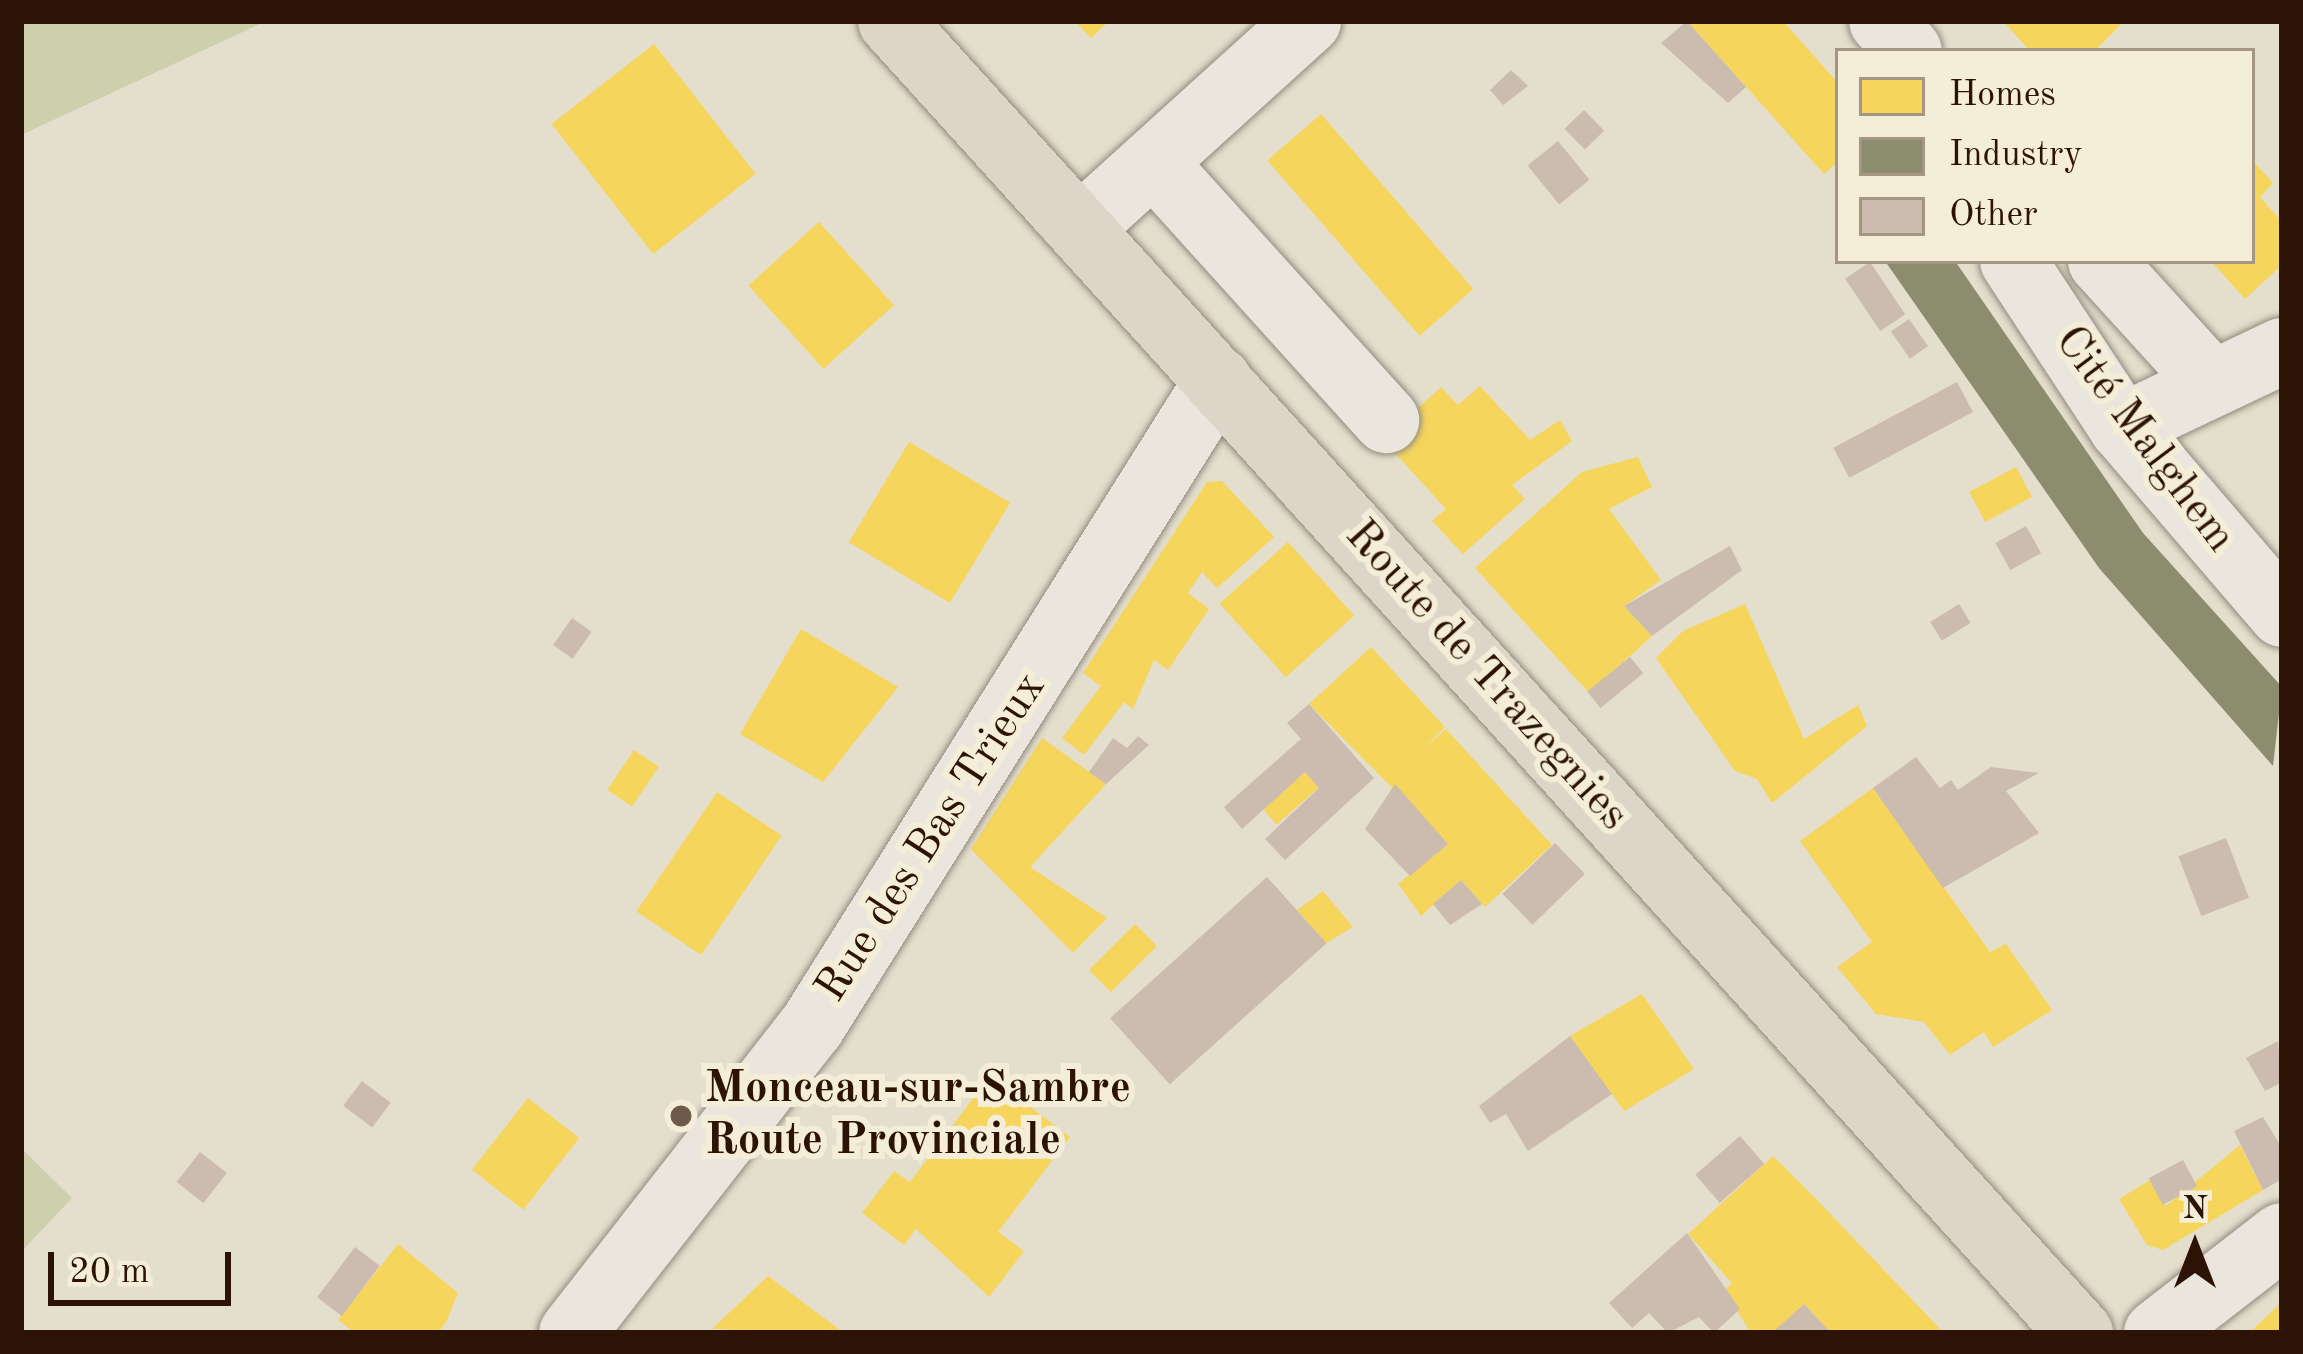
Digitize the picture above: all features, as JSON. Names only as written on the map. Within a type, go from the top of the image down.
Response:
[{"type":"main road","name":"Route de Trazegnies","points":[[892,21],[2080,1333]]},
{"type":"street","points":[[1080,228],[1308,21]]},
{"type":"street","points":[[1882,21],[1906,48]]},
{"type":"street","points":[[1153,162],[1386,420]]},
{"type":"street","name":"Cité Malghem","points":[[2015,264],[2122,427],[2282,614]]},
{"type":"street","name":"Cité Malghem","points":[[2104,264],[2213,384]]},
{"type":"street","points":[[2122,427],[2282,351]]},
{"type":"street","name":"Rue des Bas Trieux","points":[[572,1333],[812,1026],[1218,380]]},
{"type":"street","points":[[2157,1333],[2282,1236]]},
{"type":"green space","points":[[21,21],[266,21],[21,135]]},
{"type":"green space","points":[[21,1148],[72,1198],[21,1252]]},
{"type":"building: Homes","points":[[1075,21],[1109,21],[1091,38]]},
{"type":"building: Homes","points":[[1687,21],[1783,21],[1835,80],[1835,164],[1824,174]]},
{"type":"building: Homes","points":[[2003,21],[2124,21],[2098,48],[2027,48]]},
{"type":"building: Homes","points":[[654,44],[756,174],[653,254],[552,124]]},
{"type":"building: Homes","points":[[1321,114],[1473,289],[1420,336],[1267,161]]},
{"type":"building: Homes","points":[[2255,163],[2273,183],[2260,197],[2282,222],[2282,265],[2245,299],[2214,264],[2255,264]]},
{"type":"building: Homes","points":[[819,222],[894,305],[823,369],[748,286]]},
{"type":"building: Homes","points":[[1480,386],[1530,440],[1560,420],[1572,441],[1512,485],[1525,499],[1463,554],[1432,521],[1446,509],[1383,440],[1441,387],[1458,405]]},
{"type":"building: Homes","points":[[909,442],[1010,503],[950,603],[849,542]]},
{"type":"building: Homes","points":[[1638,457],[1652,487],[1609,509],[1661,580],[1624,606],[1652,636],[1589,693],[1475,568],[1582,472]]},
{"type":"building: Homes","points":[[2016,467],[2032,497],[1985,522],[1969,492]]},
{"type":"building: Homes","points":[[1222,481],[1274,537],[1217,588],[1202,572],[1188,593],[1209,609],[1168,670],[1154,660],[1133,709],[1124,702],[1084,755],[1062,738],[1101,686],[1083,673],[1207,482]]},
{"type":"building: Homes","points":[[1288,542],[1354,616],[1286,677],[1220,604]]},
{"type":"building: Homes","points":[[1745,604],[1804,739],[1858,705],[1867,726],[1772,803],[1757,779],[1735,771],[1656,658],[1683,631]]},
{"type":"building: Homes","points":[[801,629],[898,687],[823,782],[740,734]]},
{"type":"building: Homes","points":[[1371,647],[1445,727],[1423,749],[1446,729],[1552,845],[1485,907],[1461,880],[1421,916],[1398,884],[1448,844],[1309,704]]},
{"type":"building: Homes","points":[[1042,738],[1106,784],[1030,867],[1107,918],[1073,953],[971,849]]},
{"type":"building: Homes","points":[[634,750],[659,767],[632,807],[607,790]]},
{"type":"building: Homes","points":[[1305,772],[1319,788],[1277,825],[1263,809]]},
{"type":"building: Homes","points":[[1873,788],[1990,952],[2006,944],[2052,1010],[1993,1047],[1984,1032],[1950,1055],[1924,1022],[1876,1014],[1837,967],[1872,942],[1800,841]]},
{"type":"building: Homes","points":[[717,792],[782,836],[701,955],[636,911]]},
{"type":"building: Homes","points":[[1323,891],[1353,927],[1326,943],[1297,910]]},
{"type":"building: Homes","points":[[1135,924],[1157,946],[1111,992],[1089,970]]},
{"type":"building: Homes","points":[[1642,994],[1694,1069],[1624,1111],[1570,1036]]},
{"type":"building: Homes","points":[[990,1076],[1070,1137],[998,1232],[1024,1251],[989,1297],[916,1229],[904,1245],[862,1213],[894,1171],[910,1182]]},
{"type":"building: Homes","points":[[528,1098],[579,1138],[523,1210],[472,1170]]},
{"type":"building: Homes","points":[[2240,1145],[2263,1190],[2163,1250],[2147,1245],[2119,1199],[2150,1180],[2166,1206]]},
{"type":"building: Homes","points":[[1773,1156],[1944,1333],[1831,1333],[1804,1304],[1776,1333],[1751,1333],[1724,1290],[1732,1283],[1688,1234]]},
{"type":"building: Homes","points":[[398,1244],[458,1293],[446,1322],[438,1333],[355,1333],[338,1320]]},
{"type":"building: Homes","points":[[768,1276],[844,1333],[712,1329]]},
{"type":"building: Homes","points":[[2282,1302],[2282,1333],[2249,1333]]},
{"type":"building: Industry","points":[[1887,264],[1957,264],[2143,533],[2282,687],[2273,766],[2099,568]]},
{"type":"building: Other","points":[[1687,21],[1746,87],[1728,103],[1661,43]]},
{"type":"building: Other","points":[[1511,70],[1528,86],[1503,105],[1490,90]]},
{"type":"building: Other","points":[[1584,110],[1604,131],[1585,150],[1565,129]]},
{"type":"building: Other","points":[[1558,141],[1589,180],[1559,204],[1528,166]]},
{"type":"building: Other","points":[[1867,264],[1905,314],[1880,331],[1845,279]]},
{"type":"building: Other","points":[[1909,319],[1928,346],[1910,359],[1891,332]]},
{"type":"building: Other","points":[[1957,382],[1973,412],[1849,478],[1833,448]]},
{"type":"building: Other","points":[[2026,526],[2041,553],[2010,570],[1995,543]]},
{"type":"building: Other","points":[[1730,546],[1742,570],[1652,636],[1624,606]]},
{"type":"building: Other","points":[[1959,604],[1971,623],[1942,641],[1930,622]]},
{"type":"building: Other","points":[[572,618],[592,632],[573,659],[553,645]]},
{"type":"building: Other","points":[[1630,657],[1643,673],[1600,708],[1587,692]]},
{"type":"building: Other","points":[[1309,704],[1374,778],[1285,860],[1265,839],[1319,788],[1305,772],[1242,829],[1224,807],[1301,739],[1287,723]]},
{"type":"building: Other","points":[[1138,736],[1149,745],[1106,784],[1089,772],[1113,738],[1127,748]]},
{"type":"building: Other","points":[[1916,757],[1940,788],[1951,780],[1958,790],[1991,767],[2039,773],[2006,791],[2039,833],[1943,888],[1873,788]]},
{"type":"building: Other","points":[[1395,784],[1448,844],[1410,876],[1365,829]]},
{"type":"building: Other","points":[[2226,838],[2249,898],[2201,916],[2178,856]]},
{"type":"building: Other","points":[[1555,843],[1585,874],[1532,925],[1502,894]]},
{"type":"building: Other","points":[[1267,877],[1327,943],[1170,1084],[1110,1018]]},
{"type":"building: Other","points":[[1461,880],[1482,904],[1450,925],[1433,904]]},
{"type":"building: Other","points":[[1570,1036],[1612,1094],[1528,1151],[1506,1114],[1490,1123],[1479,1106]]},
{"type":"building: Other","points":[[2278,1041],[2282,1082],[2265,1091],[2246,1058]]},
{"type":"building: Other","points":[[362,1081],[391,1103],[372,1127],[343,1106]]},
{"type":"building: Other","points":[[2263,1117],[2282,1148],[2282,1179],[2263,1190],[2234,1131]]},
{"type":"building: Other","points":[[1740,1136],[1764,1164],[1720,1203],[1695,1175]]},
{"type":"building: Other","points":[[200,1152],[227,1173],[203,1203],[177,1182]]},
{"type":"building: Other","points":[[2183,1160],[2197,1186],[2163,1205],[2149,1178]]},
{"type":"building: Other","points":[[1687,1233],[1740,1309],[1714,1333],[1699,1317],[1668,1333],[1649,1313],[1632,1328],[1609,1303]]},
{"type":"building: Other","points":[[355,1247],[380,1266],[342,1316],[317,1297]]},
{"type":"building: Other","points":[[1804,1304],[1831,1333],[1772,1333]]},
{"type":"place","name":"Monceau-sur-Sambre Route Provinciale","points":[[681,1116]]}]
